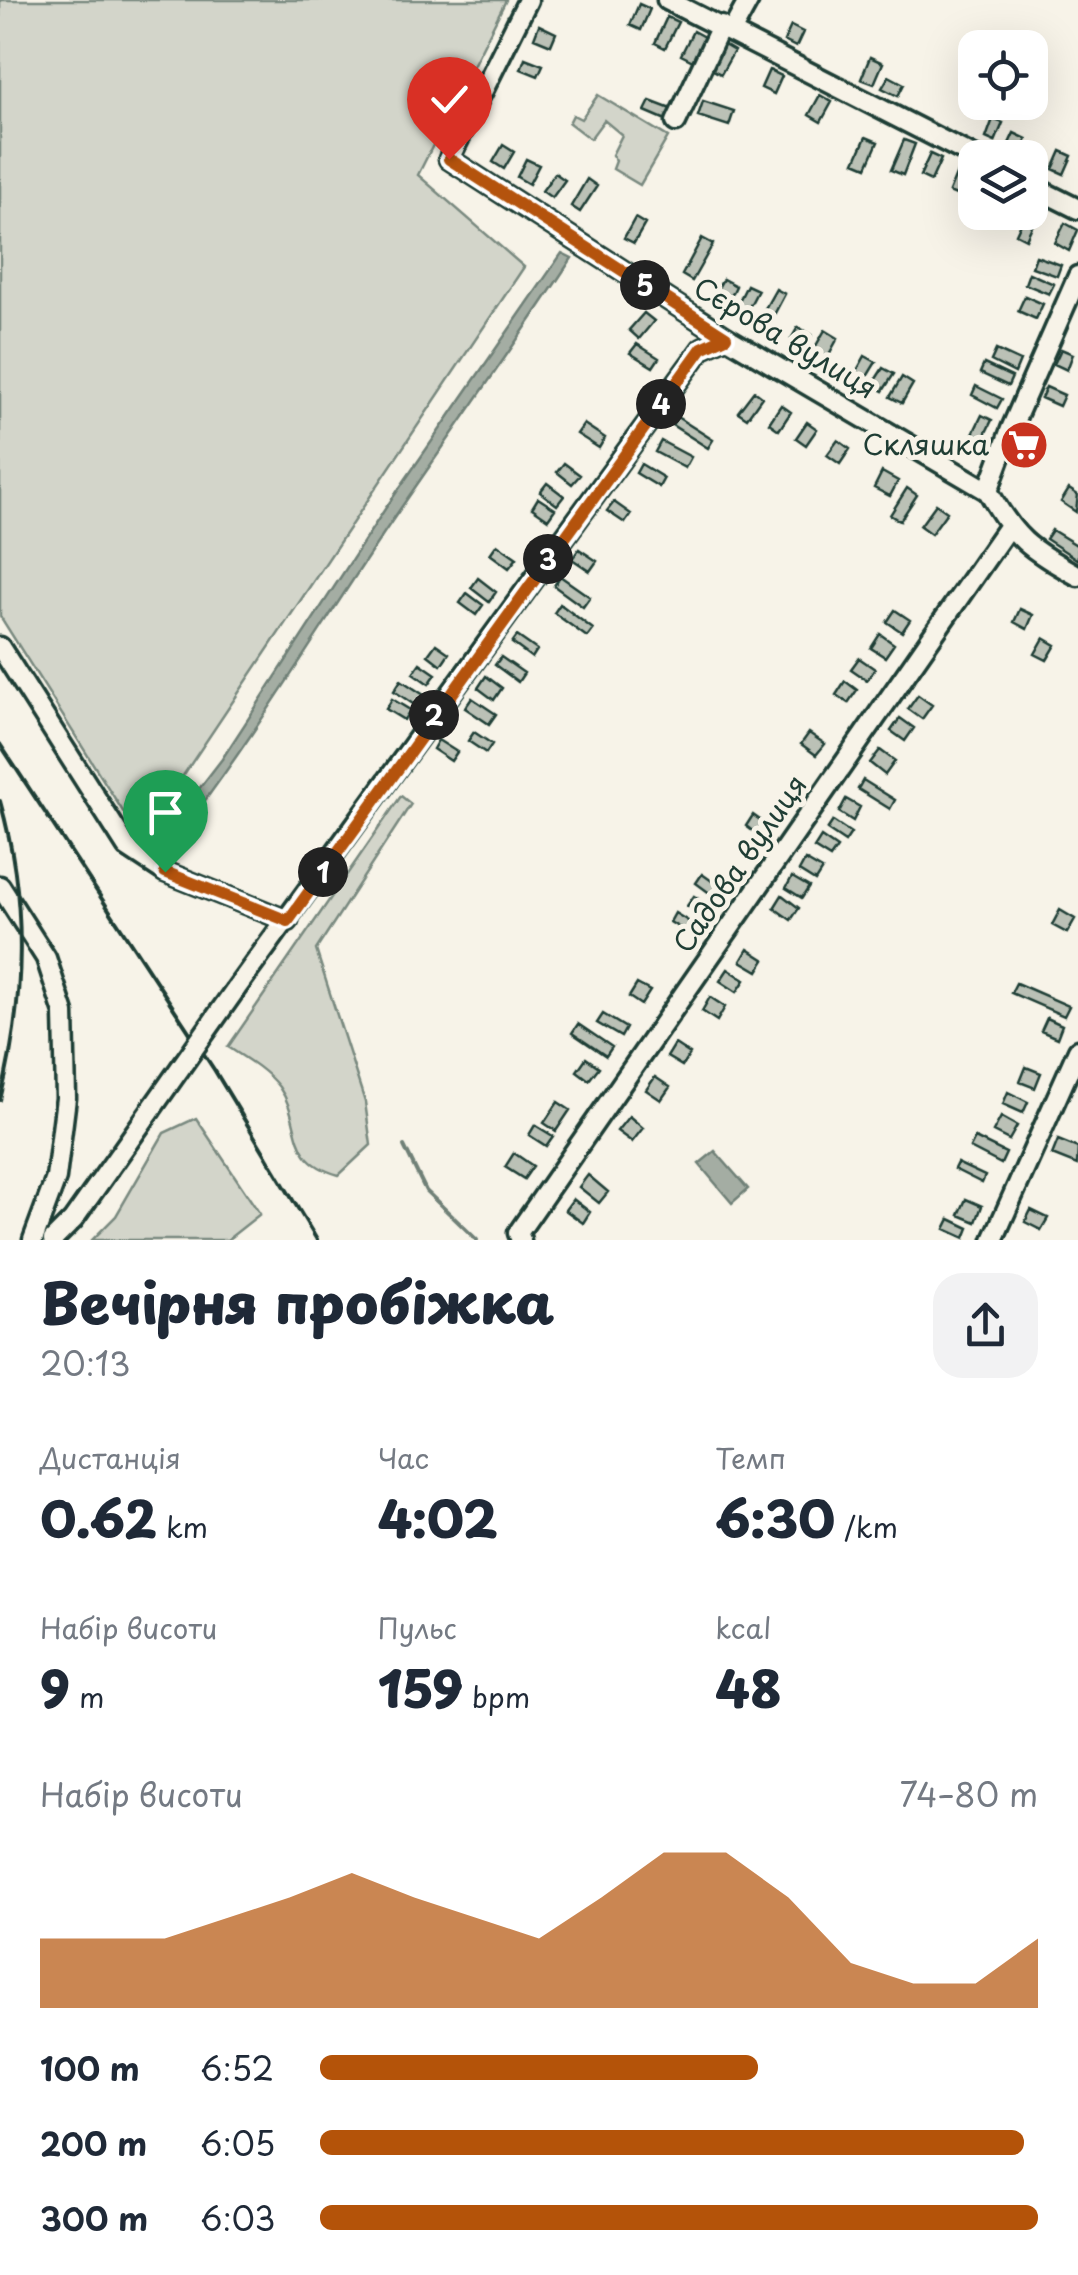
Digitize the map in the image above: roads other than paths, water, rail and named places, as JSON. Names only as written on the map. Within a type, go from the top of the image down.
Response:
[{"type":"street","name":"Сєрова вулиця","points":[[528,0],[449,159],[726,337],[988,491]]},
{"type":"street","points":[[667,0],[958,148]]},
{"type":"street","points":[[676,122],[726,29],[749,0]]},
{"type":"street","points":[[1048,193],[1078,209]]},
{"type":"street","points":[[1078,276],[1010,429],[988,491],[1008,527],[1027,547],[1078,576]]},
{"type":"street","points":[[53,1240],[73,1220],[235,990],[702,348],[726,337]]},
{"type":"street","name":"Садова вулиця","points":[[519,1237],[1008,527]]},
{"type":"street","points":[[0,647],[127,848],[165,872],[288,921]]},
{"type":"street","points":[[0,886],[46,958],[64,1013],[66,1098],[56,1178],[33,1240]]},
{"type":"street","points":[[993,1240],[1078,1050]]},
{"type":"waterway","points":[[404,1146],[426,1191],[477,1240]]},
{"type":"railway","points":[[0,744],[215,1071],[317,1240]]},
{"type":"railway","points":[[0,801],[15,875],[20,951],[14,1026],[0,1100]]},
{"type":"place","name":"Скляшка","points":[[1024,445]]}]
